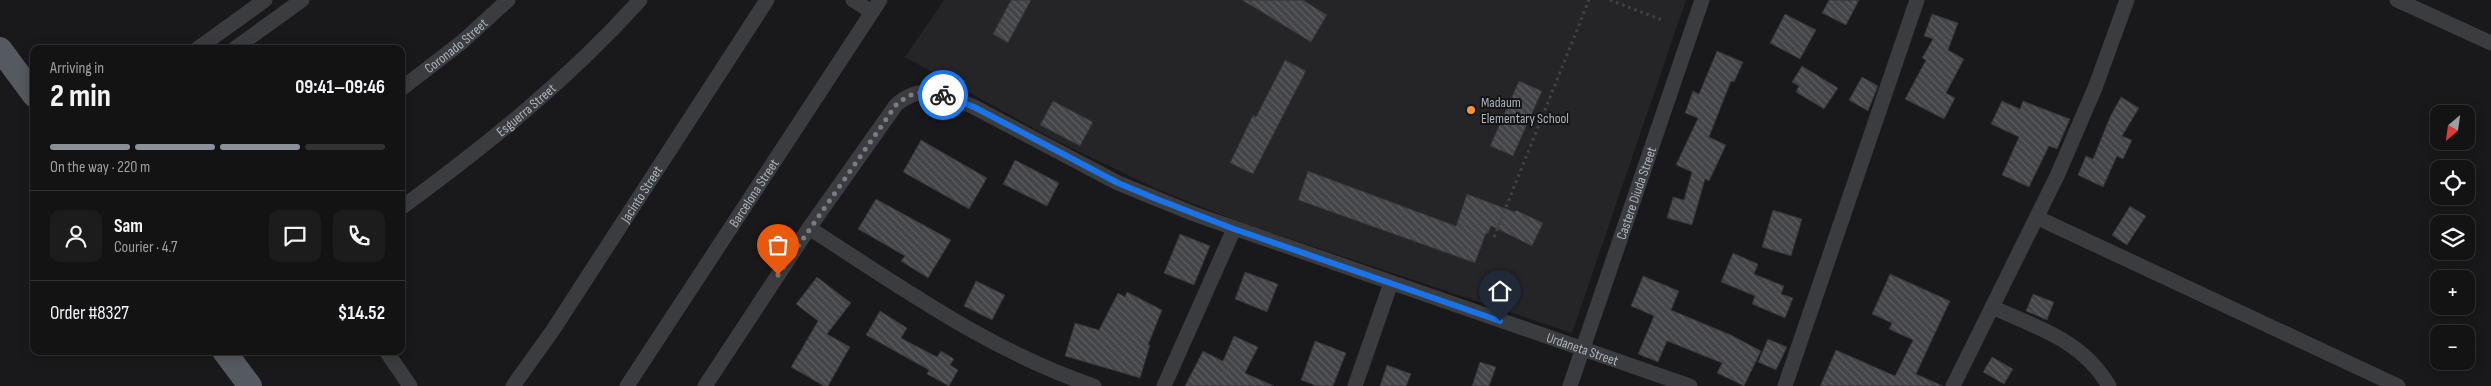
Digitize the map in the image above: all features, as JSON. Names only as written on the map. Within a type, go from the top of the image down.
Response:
[{"type":"main road","points":[[0,50],[30,90]]},
{"type":"main road","points":[[227,355],[250,386]]},
{"type":"street","points":[[204,45],[265,0]]},
{"type":"street","points":[[240,45],[302,0]]},
{"type":"street","name":"Coronado Street","points":[[405,86],[462,42],[508,0]]},
{"type":"street","name":"Esguerra Street","points":[[405,205],[510,124],[569,74],[640,0]]},
{"type":"street","name":"Jacinto Street","points":[[513,386],[553,330],[768,0]]},
{"type":"street","points":[[853,0],[876,6]]},
{"type":"street","name":"Castere Diuda Street","points":[[1570,386],[1702,0]]},
{"type":"street","points":[[1786,386],[1917,0]]},
{"type":"street","points":[[1953,386],[2038,218],[2082,121],[2127,0]]},
{"type":"street","points":[[2398,0],[2491,43]]},
{"type":"street","name":"Barcelona Street","points":[[627,386],[876,6]]},
{"type":"street","name":"Urdaneta Street","points":[[809,228],[896,105],[907,95],[921,91],[954,98],[1118,183],[1234,229],[1690,386]]},
{"type":"street","points":[[2038,218],[2398,386]]},
{"type":"street","points":[[705,386],[809,228],[965,327],[1001,347],[1040,366],[1094,386]]},
{"type":"street","points":[[1164,386],[1234,229]]},
{"type":"street","points":[[1356,386],[1391,283]]},
{"type":"street","points":[[1992,307],[2073,345],[2090,359],[2109,386]]},
{"type":"street","points":[[389,355],[410,386]]},
{"type":"path","points":[[1494,237],[1589,0]]},
{"type":"path","points":[[1610,0],[1662,20]]},
{"type":"shaded area","name":"Madaum Elementary School","points":[[944,0],[1686,0],[1572,333],[1234,220],[1157,189],[1053,139],[905,57]]},
{"type":"building","points":[[1011,0],[1031,0],[1008,43],[993,34]]},
{"type":"building","points":[[1242,0],[1303,0],[1327,15],[1311,42]]},
{"type":"building","points":[[1829,0],[1859,0],[1846,25],[1822,13]]},
{"type":"building","points":[[1785,14],[1816,30],[1800,59],[1770,43]]},
{"type":"building","points":[[1932,14],[1958,23],[1948,50],[1964,59],[1946,93],[1955,98],[1944,119],[1905,99],[1926,60],[1922,58],[1933,39],[1924,36]]},
{"type":"building","points":[[1717,51],[1743,62],[1734,82],[1731,81],[1709,137],[1726,145],[1709,181],[1705,179],[1692,225],[1667,218],[1673,197],[1684,200],[1692,172],[1676,165],[1698,118],[1685,113],[1693,91],[1699,94]]},
{"type":"building","points":[[1285,60],[1306,71],[1253,174],[1230,163],[1253,115],[1256,117]]},
{"type":"building","points":[[1802,66],[1838,88],[1824,109],[1796,92],[1799,86],[1792,82]]},
{"type":"building","points":[[1862,77],[1878,86],[1868,111],[1849,100]]},
{"type":"building","points":[[1519,81],[1542,91],[1513,156],[1490,146]]},
{"type":"building","points":[[2121,97],[2139,108],[2122,136],[2132,140],[2123,159],[2117,156],[2103,187],[2078,175],[2086,156],[2093,159],[2110,117]]},
{"type":"building","points":[[1053,101],[1093,122],[1080,146],[1040,125]]},
{"type":"building","points":[[2002,101],[2020,109],[2023,101],[2070,119],[2057,149],[2049,146],[2029,187],[2002,175],[2019,137],[1991,124]]},
{"type":"building","points":[[921,140],[987,178],[969,209],[903,172]]},
{"type":"building","points":[[1015,160],[1059,183],[1047,206],[1003,184]]},
{"type":"building","points":[[1308,171],[1456,226],[1467,194],[1515,212],[1516,210],[1543,223],[1532,246],[1491,226],[1488,234],[1486,233],[1475,263],[1298,200]]},
{"type":"building","points":[[876,199],[951,240],[928,278],[901,261],[905,256],[858,229]]},
{"type":"building","points":[[2130,206],[2146,216],[2127,245],[2112,235]]},
{"type":"building","points":[[1773,210],[1802,219],[1791,256],[1762,247]]},
{"type":"building","points":[[1180,234],[1210,246],[1194,285],[1164,273]]},
{"type":"building","points":[[1733,253],[1758,264],[1754,274],[1784,286],[1781,294],[1793,298],[1785,318],[1752,304],[1755,296],[1721,282]]},
{"type":"building","points":[[1245,272],[1278,284],[1267,312],[1235,299]]},
{"type":"building","points":[[1890,274],[1950,301],[1916,374],[1943,386],[1820,386],[1836,350],[1895,376],[1913,340],[1889,329],[1892,323],[1872,314]]},
{"type":"building","points":[[1643,276],[1679,291],[1671,310],[1731,335],[1761,351],[1744,386],[1717,373],[1722,363],[1667,341],[1658,362],[1638,354],[1654,316],[1631,306]]},
{"type":"building","points":[[817,277],[851,303],[827,334],[850,347],[828,386],[824,386],[791,367],[818,321],[796,304]]},
{"type":"building","points":[[976,281],[1005,295],[992,320],[964,306]]},
{"type":"building","points":[[1127,292],[1162,310],[1148,345],[1150,345],[1140,378],[1065,356],[1075,323],[1099,330],[1118,293],[1125,297]]},
{"type":"building","points":[[2033,294],[2054,302],[2047,320],[2026,311]]},
{"type":"building","points":[[880,311],[907,328],[901,338],[937,357],[941,351],[954,359],[950,365],[958,370],[949,386],[927,374],[929,370],[866,335]]},
{"type":"building","points":[[1234,336],[1258,347],[1245,373],[1274,386],[1185,386],[1203,351],[1223,361]]},
{"type":"building","points":[[1768,339],[1787,347],[1776,370],[1758,362]]},
{"type":"building","points":[[1315,341],[1346,353],[1333,386],[1317,386],[1301,380]]},
{"type":"building","points":[[1992,357],[2013,369],[2004,384],[1983,372]]},
{"type":"building","points":[[1480,362],[1496,367],[1489,386],[1472,386]]},
{"type":"building","points":[[1387,365],[1411,374],[1406,386],[1380,386]]},
{"type":"way so far","points":[[778,275],[896,105],[907,95],[921,91],[943,95]]},
{"type":"place","name":"Madaum Elementary School","points":[[1471,110]]},
{"type":"route","points":[[943,95],[974,107],[1118,183],[1154,198],[1234,229],[1500,321]]}]
